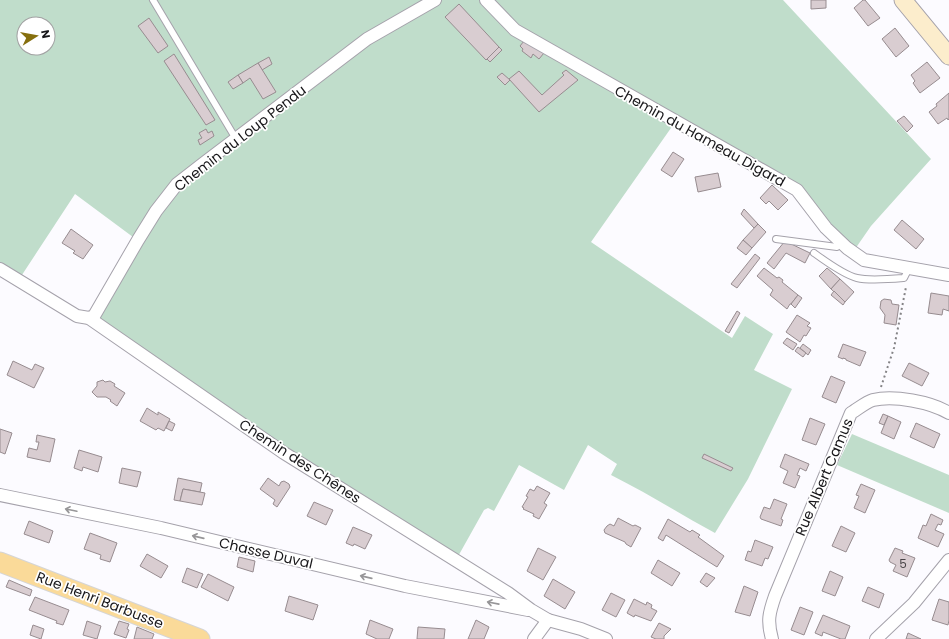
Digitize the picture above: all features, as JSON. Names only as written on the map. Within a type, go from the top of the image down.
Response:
[{"type":"main road","points":[[903,0],[949,56]]},
{"type":"main road","name":"Rue Henri Barbusse","points":[[0,562],[200,639]]},
{"type":"street","name":"Chemin du Loup Pendu","points":[[89,318],[94,316],[156,211],[177,184],[367,40],[435,0]]},
{"type":"street","name":"Chemin du Hameau Digard","points":[[486,0],[515,30],[796,190],[826,228],[864,260],[949,275]]},
{"type":"street","name":"Chemin des Chênes","points":[[0,269],[77,316],[89,318],[284,453],[508,593],[531,610],[548,620],[581,629],[606,639]]},
{"type":"street","name":"Rue Albert Camus","points":[[772,639],[768,615],[851,413],[872,400],[898,399],[919,402],[949,413]]},
{"type":"street","name":"Chasse Duval","points":[[0,495],[161,528],[405,586],[531,610]]},
{"type":"street","points":[[876,639],[914,603],[949,560]]},
{"type":"street","points":[[534,639],[548,620]]},
{"type":"lane","points":[[153,0],[236,139]]},
{"type":"lane","points":[[776,239],[837,247],[842,243]]},
{"type":"lane","points":[[814,252],[832,266],[857,278],[904,278],[909,268]]},
{"type":"path","points":[[876,400],[894,348],[909,268]]},
{"type":"green space","points":[[0,0],[783,0],[931,159],[871,226],[853,252],[796,190],[678,122],[671,128],[591,242],[732,338],[745,316],[773,334],[754,370],[792,389],[748,479],[715,533],[611,475],[617,464],[588,445],[564,490],[519,465],[494,511],[488,508],[484,510],[456,560],[89,318],[137,240],[75,194],[18,281],[0,269]]},
{"type":"green space","points":[[852,434],[949,475],[949,513],[837,465]]},
{"type":"building","points":[[811,0],[826,0],[826,8],[811,9]]},
{"type":"building","points":[[865,0],[880,18],[868,26],[854,8]]},
{"type":"building","points":[[459,4],[499,47],[486,60],[445,17]]},
{"type":"building","points":[[149,18],[168,46],[158,53],[138,26]]},
{"type":"building","points":[[895,28],[909,46],[896,57],[882,39]]},
{"type":"building","points":[[524,41],[544,53],[539,59],[533,54],[531,58],[522,51],[523,49],[520,46]]},
{"type":"building","points":[[499,47],[502,50],[490,62],[487,59]]},
{"type":"building","points":[[174,54],[215,120],[206,125],[164,61]]},
{"type":"building","points":[[269,57],[272,64],[262,70],[258,63]]},
{"type":"building","points":[[927,62],[940,78],[920,93],[913,83],[915,81],[911,75]]},
{"type":"building","points":[[258,63],[276,92],[263,99],[250,78],[243,83],[238,75]]},
{"type":"building","points":[[566,70],[578,80],[539,112],[509,79],[519,71],[542,95],[564,75],[562,73]]},
{"type":"building","points":[[502,73],[510,80],[505,85],[497,77]]},
{"type":"building","points":[[238,75],[243,83],[233,89],[228,82]]},
{"type":"building","points":[[949,93],[949,119],[948,120],[947,118],[938,124],[929,112]]},
{"type":"building","points":[[904,116],[913,126],[907,132],[897,121]]},
{"type":"building","points":[[206,129],[208,133],[212,131],[214,136],[200,145],[198,140],[202,138],[199,133]]},
{"type":"building","points":[[673,152],[684,159],[672,177],[661,170]]},
{"type":"building","points":[[718,173],[721,187],[698,192],[695,177]]},
{"type":"building","points":[[772,185],[788,200],[778,210],[769,201],[766,204],[760,198]]},
{"type":"building","points":[[744,209],[758,224],[754,228],[741,214]]},
{"type":"building","points":[[902,220],[924,239],[916,249],[894,230]]},
{"type":"building","points":[[758,224],[766,232],[752,248],[743,240]]},
{"type":"building","points":[[71,229],[93,245],[83,259],[73,253],[75,251],[62,243]]},
{"type":"building","points":[[743,240],[752,248],[746,255],[737,248]]},
{"type":"building","points":[[785,241],[810,253],[805,263],[786,253],[774,269],[767,263]]},
{"type":"building","points":[[755,254],[760,258],[737,288],[731,284]]},
{"type":"building","points":[[764,268],[777,278],[779,277],[783,280],[782,282],[798,295],[787,309],[770,295],[773,290],[757,276]]},
{"type":"building","points":[[827,268],[840,279],[831,289],[819,276]]},
{"type":"building","points":[[840,279],[854,292],[845,302],[831,289]]},
{"type":"building","points":[[834,291],[845,302],[843,305],[831,295]]},
{"type":"building","points":[[931,293],[949,296],[949,311],[943,309],[942,315],[928,313]]},
{"type":"building","points":[[798,295],[802,298],[795,308],[791,304]]},
{"type":"building","points":[[884,299],[891,300],[892,304],[899,305],[896,325],[884,323],[885,315],[880,308],[881,301]]},
{"type":"building","points":[[737,311],[740,313],[729,333],[725,331]]},
{"type":"building","points":[[797,315],[810,323],[807,326],[811,328],[800,342],[786,332]]},
{"type":"building","points":[[787,338],[797,344],[793,350],[783,343]]},
{"type":"building","points":[[803,344],[811,350],[808,355],[800,348]]},
{"type":"building","points":[[843,344],[866,352],[860,366],[838,357]]},
{"type":"building","points":[[798,347],[806,353],[803,357],[795,351]]},
{"type":"building","points":[[13,361],[32,370],[35,364],[44,368],[34,388],[7,375]]},
{"type":"building","points":[[909,363],[929,373],[922,386],[902,376]]},
{"type":"building","points":[[831,376],[845,382],[836,403],[822,397]]},
{"type":"building","points":[[103,380],[105,382],[110,381],[115,384],[114,386],[125,393],[117,406],[106,397],[97,397],[92,392],[97,386],[97,382]]},
{"type":"building","points":[[147,408],[158,415],[158,412],[170,419],[164,431],[158,428],[156,430],[140,421]]},
{"type":"building","points":[[883,414],[888,416],[884,425],[879,423]]},
{"type":"building","points":[[888,416],[901,422],[894,439],[881,433]]},
{"type":"building","points":[[810,418],[825,424],[816,445],[802,440]]},
{"type":"building","points":[[169,421],[175,424],[172,431],[166,428]]},
{"type":"building","points":[[916,423],[940,434],[934,448],[910,437]]},
{"type":"building","points":[[0,429],[12,433],[5,454],[0,452]]},
{"type":"building","points":[[37,435],[55,439],[50,462],[27,457],[29,448],[37,450],[39,442],[36,442]]},
{"type":"building","points":[[79,450],[102,457],[98,472],[83,467],[82,471],[74,468]]},
{"type":"building","points":[[704,454],[733,468],[731,471],[702,458]]},
{"type":"building","points":[[785,454],[809,464],[806,471],[800,468],[797,475],[800,476],[795,488],[783,483],[788,471],[780,467]]},
{"type":"building","points":[[122,468],[141,472],[137,487],[119,483]]},
{"type":"building","points":[[178,478],[202,483],[200,492],[183,489],[180,501],[174,500]]},
{"type":"building","points":[[268,478],[279,486],[281,482],[284,481],[289,484],[290,487],[277,507],[273,504],[275,500],[260,489]]},
{"type":"building","points":[[861,484],[875,490],[865,513],[854,508],[859,496],[856,495]]},
{"type":"building","points":[[537,486],[550,493],[544,503],[547,505],[539,519],[533,516],[534,514],[523,509],[524,508],[522,507],[528,497],[526,496],[530,489],[534,491]]},
{"type":"building","points":[[183,489],[205,493],[202,505],[180,501]]},
{"type":"building","points":[[774,499],[787,504],[781,519],[783,520],[781,526],[761,519],[760,517],[764,507],[770,509]]},
{"type":"building","points":[[314,502],[333,510],[326,525],[307,516]]},
{"type":"building","points":[[931,514],[943,520],[941,525],[938,524],[935,530],[944,534],[938,547],[918,538],[923,525],[926,526]]},
{"type":"building","points":[[618,518],[633,526],[635,525],[641,528],[631,547],[625,542],[605,533],[604,530],[607,526],[610,524],[614,526]]},
{"type":"building","points":[[668,519],[690,532],[692,530],[700,535],[698,537],[724,556],[717,567],[666,535],[663,541],[658,538]]},
{"type":"building","points":[[29,521],[53,531],[49,543],[24,534]]},
{"type":"building","points":[[841,526],[855,533],[846,552],[832,546]]},
{"type":"building","points":[[353,527],[372,535],[365,549],[354,544],[353,546],[346,543]]},
{"type":"building","points":[[90,533],[117,543],[110,562],[100,559],[101,555],[84,549]]},
{"type":"building","points":[[755,540],[773,547],[768,559],[765,558],[762,566],[745,560],[748,551],[751,552]]},
{"type":"building","points":[[538,548],[556,557],[543,580],[527,571]]},
{"type":"building","points":[[895,548],[903,551],[902,553],[915,558],[907,577],[893,571],[896,565],[889,560]]},
{"type":"building","points":[[147,554],[168,566],[161,578],[140,566]]},
{"type":"building","points":[[239,557],[255,561],[253,572],[237,567]]},
{"type":"building","points":[[658,560],[680,573],[672,586],[651,573]]},
{"type":"building","points":[[187,568],[203,574],[197,588],[182,582]]},
{"type":"building","points":[[830,571],[843,577],[835,596],[822,591]]},
{"type":"building","points":[[706,573],[715,578],[707,587],[700,582]]},
{"type":"building","points":[[208,574],[234,587],[228,601],[201,587]]},
{"type":"building","points":[[553,579],[575,592],[565,609],[544,596]]},
{"type":"building","points":[[9,580],[32,590],[30,596],[6,587]]},
{"type":"building","points":[[744,586],[758,592],[750,616],[735,612]]},
{"type":"building","points":[[868,587],[884,594],[879,608],[862,601]]},
{"type":"building","points":[[611,593],[625,600],[616,617],[602,610]]},
{"type":"building","points":[[289,596],[318,605],[313,620],[285,611]]},
{"type":"building","points":[[35,597],[69,610],[63,625],[56,623],[57,621],[29,610]]},
{"type":"building","points":[[634,599],[646,605],[647,602],[652,605],[651,608],[657,611],[651,621],[635,615],[634,617],[627,613]]},
{"type":"building","points":[[939,599],[949,602],[948,625],[932,620]]},
{"type":"building","points":[[800,607],[813,612],[804,635],[791,630]]},
{"type":"building","points":[[823,615],[850,626],[845,639],[841,639],[823,632],[822,636],[815,633]]},
{"type":"building","points":[[370,620],[393,629],[389,639],[377,639],[366,634]]},
{"type":"building","points":[[476,620],[489,627],[484,639],[468,639]]},
{"type":"building","points":[[87,621],[101,626],[97,639],[83,635]]},
{"type":"building","points":[[119,621],[129,624],[127,629],[129,630],[126,638],[114,634]]},
{"type":"building","points":[[659,623],[671,629],[664,636],[664,639],[656,639],[651,637]]},
{"type":"building","points":[[33,625],[44,629],[41,639],[30,635]]},
{"type":"building","points":[[137,627],[154,634],[152,639],[134,639]]},
{"type":"building","points":[[418,627],[445,629],[444,639],[417,639]]},
{"type":"building","points":[[908,633],[921,639],[906,639]]}]
